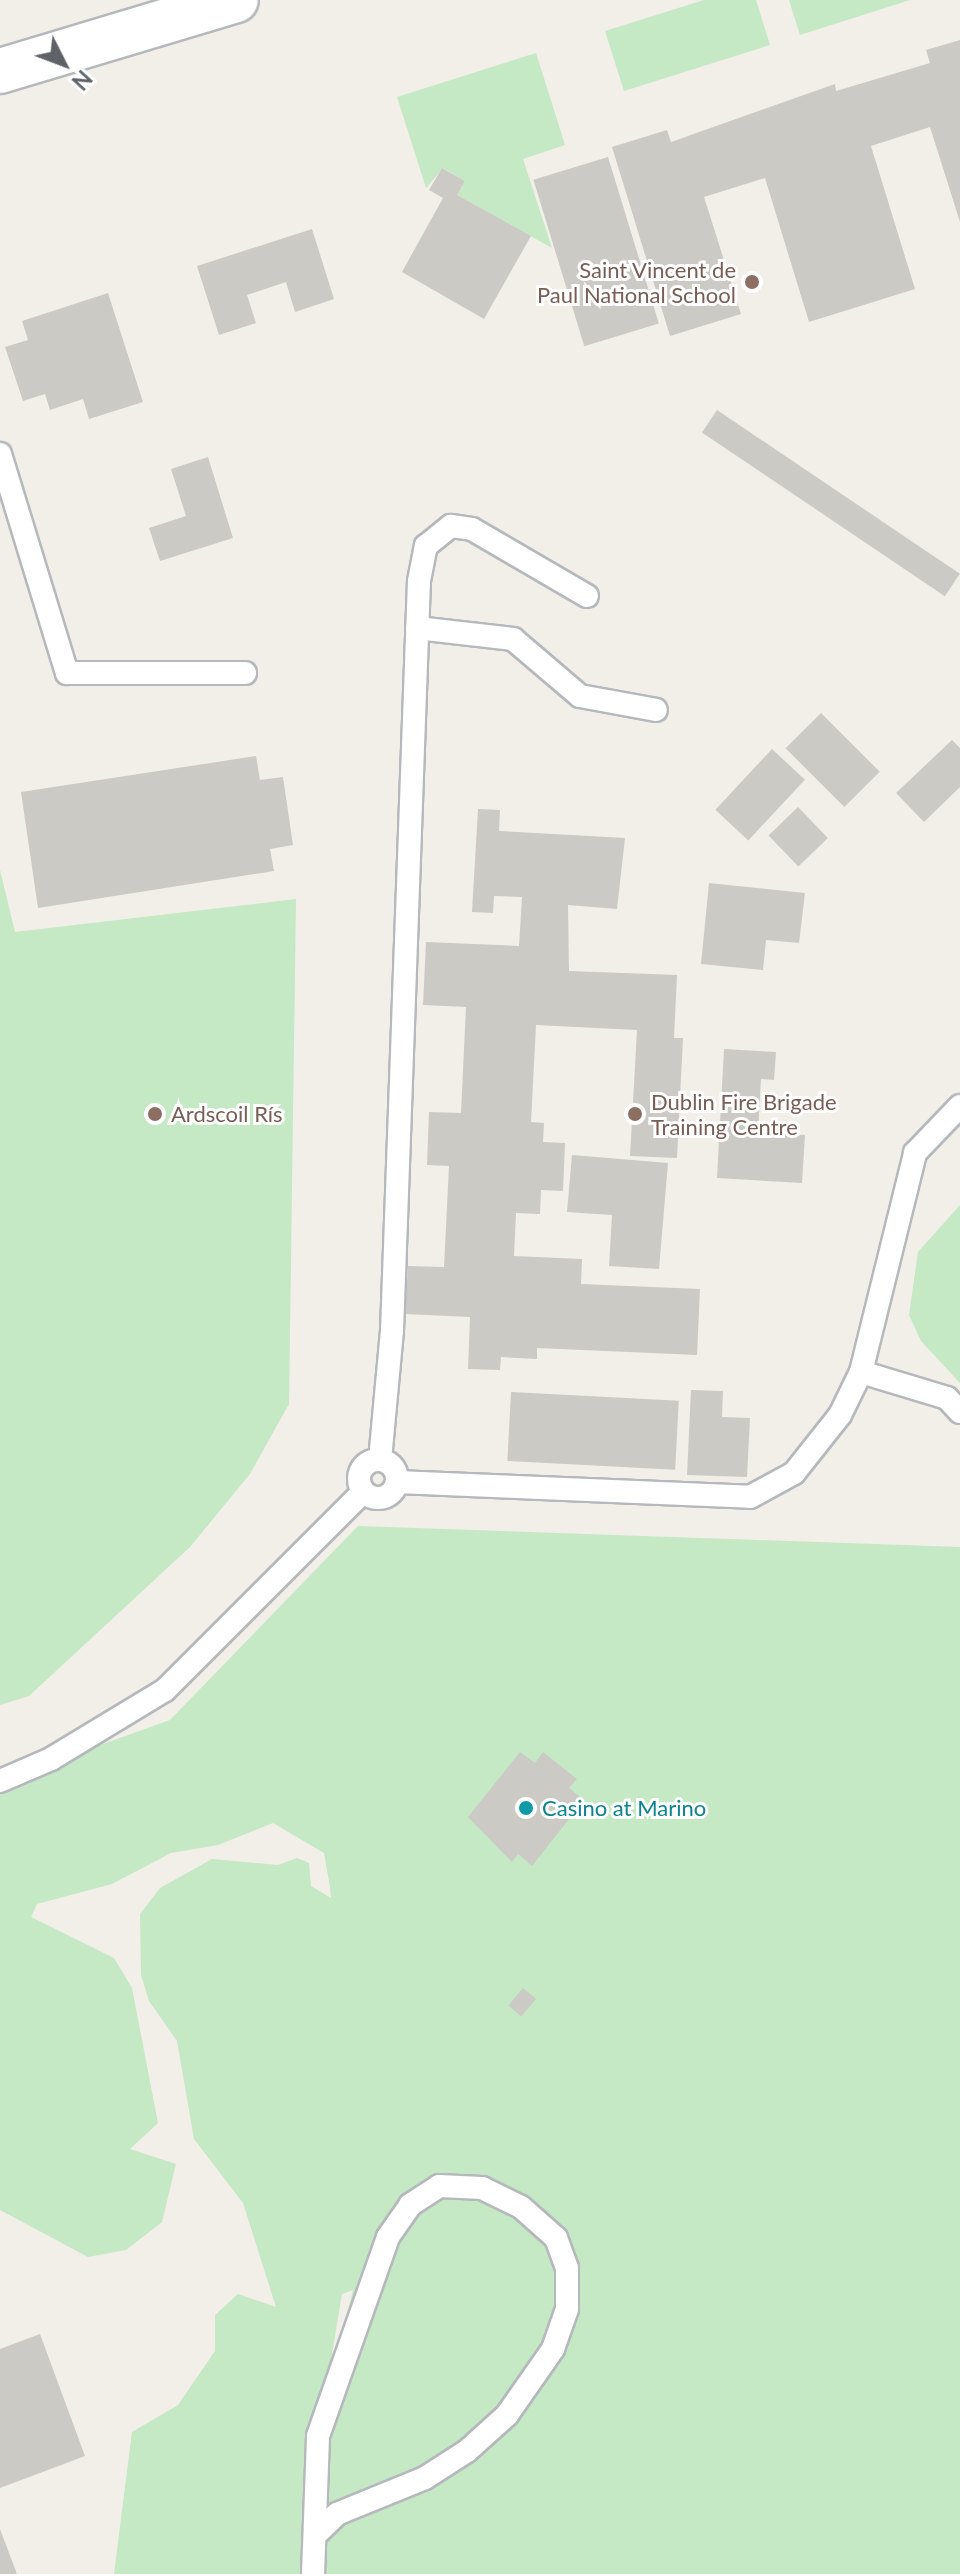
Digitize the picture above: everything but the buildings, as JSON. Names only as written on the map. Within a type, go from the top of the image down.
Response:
[{"type":"main road","points":[[0,71],[236,0]]},
{"type":"lane","points":[[0,454],[67,673],[245,673]]},
{"type":"lane","points":[[587,596],[472,529],[451,526],[426,546],[417,628],[392,1331],[380,1460],[397,1482],[750,1497],[794,1473],[840,1415],[861,1372],[915,1153],[960,1106]]},
{"type":"lane","points":[[417,628],[513,639],[580,696],[656,710]]},
{"type":"lane","points":[[861,1372],[947,1398],[960,1412]]},
{"type":"lane","points":[[363,1492],[361,1470],[380,1460]]},
{"type":"lane","points":[[363,1492],[383,1498],[397,1482]]},
{"type":"lane","points":[[0,1781],[51,1759],[165,1690],[363,1492]]},
{"type":"lane","points":[[313,2574],[318,2436],[388,2237],[410,2205],[439,2186],[482,2188],[521,2207],[556,2238],[567,2268],[567,2309],[553,2349],[507,2415],[467,2451],[425,2478],[337,2514],[316,2534]]},
{"type":"green space","points":[[704,0],[756,0],[770,45],[624,91],[605,31]]},
{"type":"green space","points":[[789,0],[910,0],[800,35]]},
{"type":"green space","points":[[536,53],[565,145],[523,159],[552,248],[457,195],[465,181],[443,168],[426,188],[397,97]]},
{"type":"green space","points":[[0,870],[15,932],[296,899],[289,1404],[250,1474],[190,1547],[29,1696],[0,1705]]},
{"type":"green space","points":[[960,1205],[960,1383],[921,1341],[909,1315],[918,1252]]},
{"type":"green space","points":[[358,1526],[960,1547],[960,2574],[114,2574],[132,2432],[178,2405],[215,2351],[215,2315],[238,2294],[276,2307],[243,2203],[194,2139],[177,2041],[149,2001],[141,1975],[140,1914],[160,1888],[212,1859],[278,1865],[297,1858],[309,1863],[311,1886],[331,1898],[324,1853],[273,1823],[218,1845],[171,1853],[112,1884],[37,1904],[31,1917],[114,1958],[132,1988],[158,2123],[130,2149],[176,2164],[162,2222],[126,2250],[88,2257],[0,2210],[0,1781],[170,1720]],"holes":[[[353,2290],[324,2408],[342,2294]]]},
{"type":"place","name":"Saint Vincent de Paul National School","points":[[752,282]]},
{"type":"place","name":"Ardscoil Rís","points":[[155,1114]]},
{"type":"place","name":"Dublin Fire Brigade Training Centre","points":[[635,1114]]},
{"type":"place","name":"Casino at Marino","points":[[526,1808]]}]
